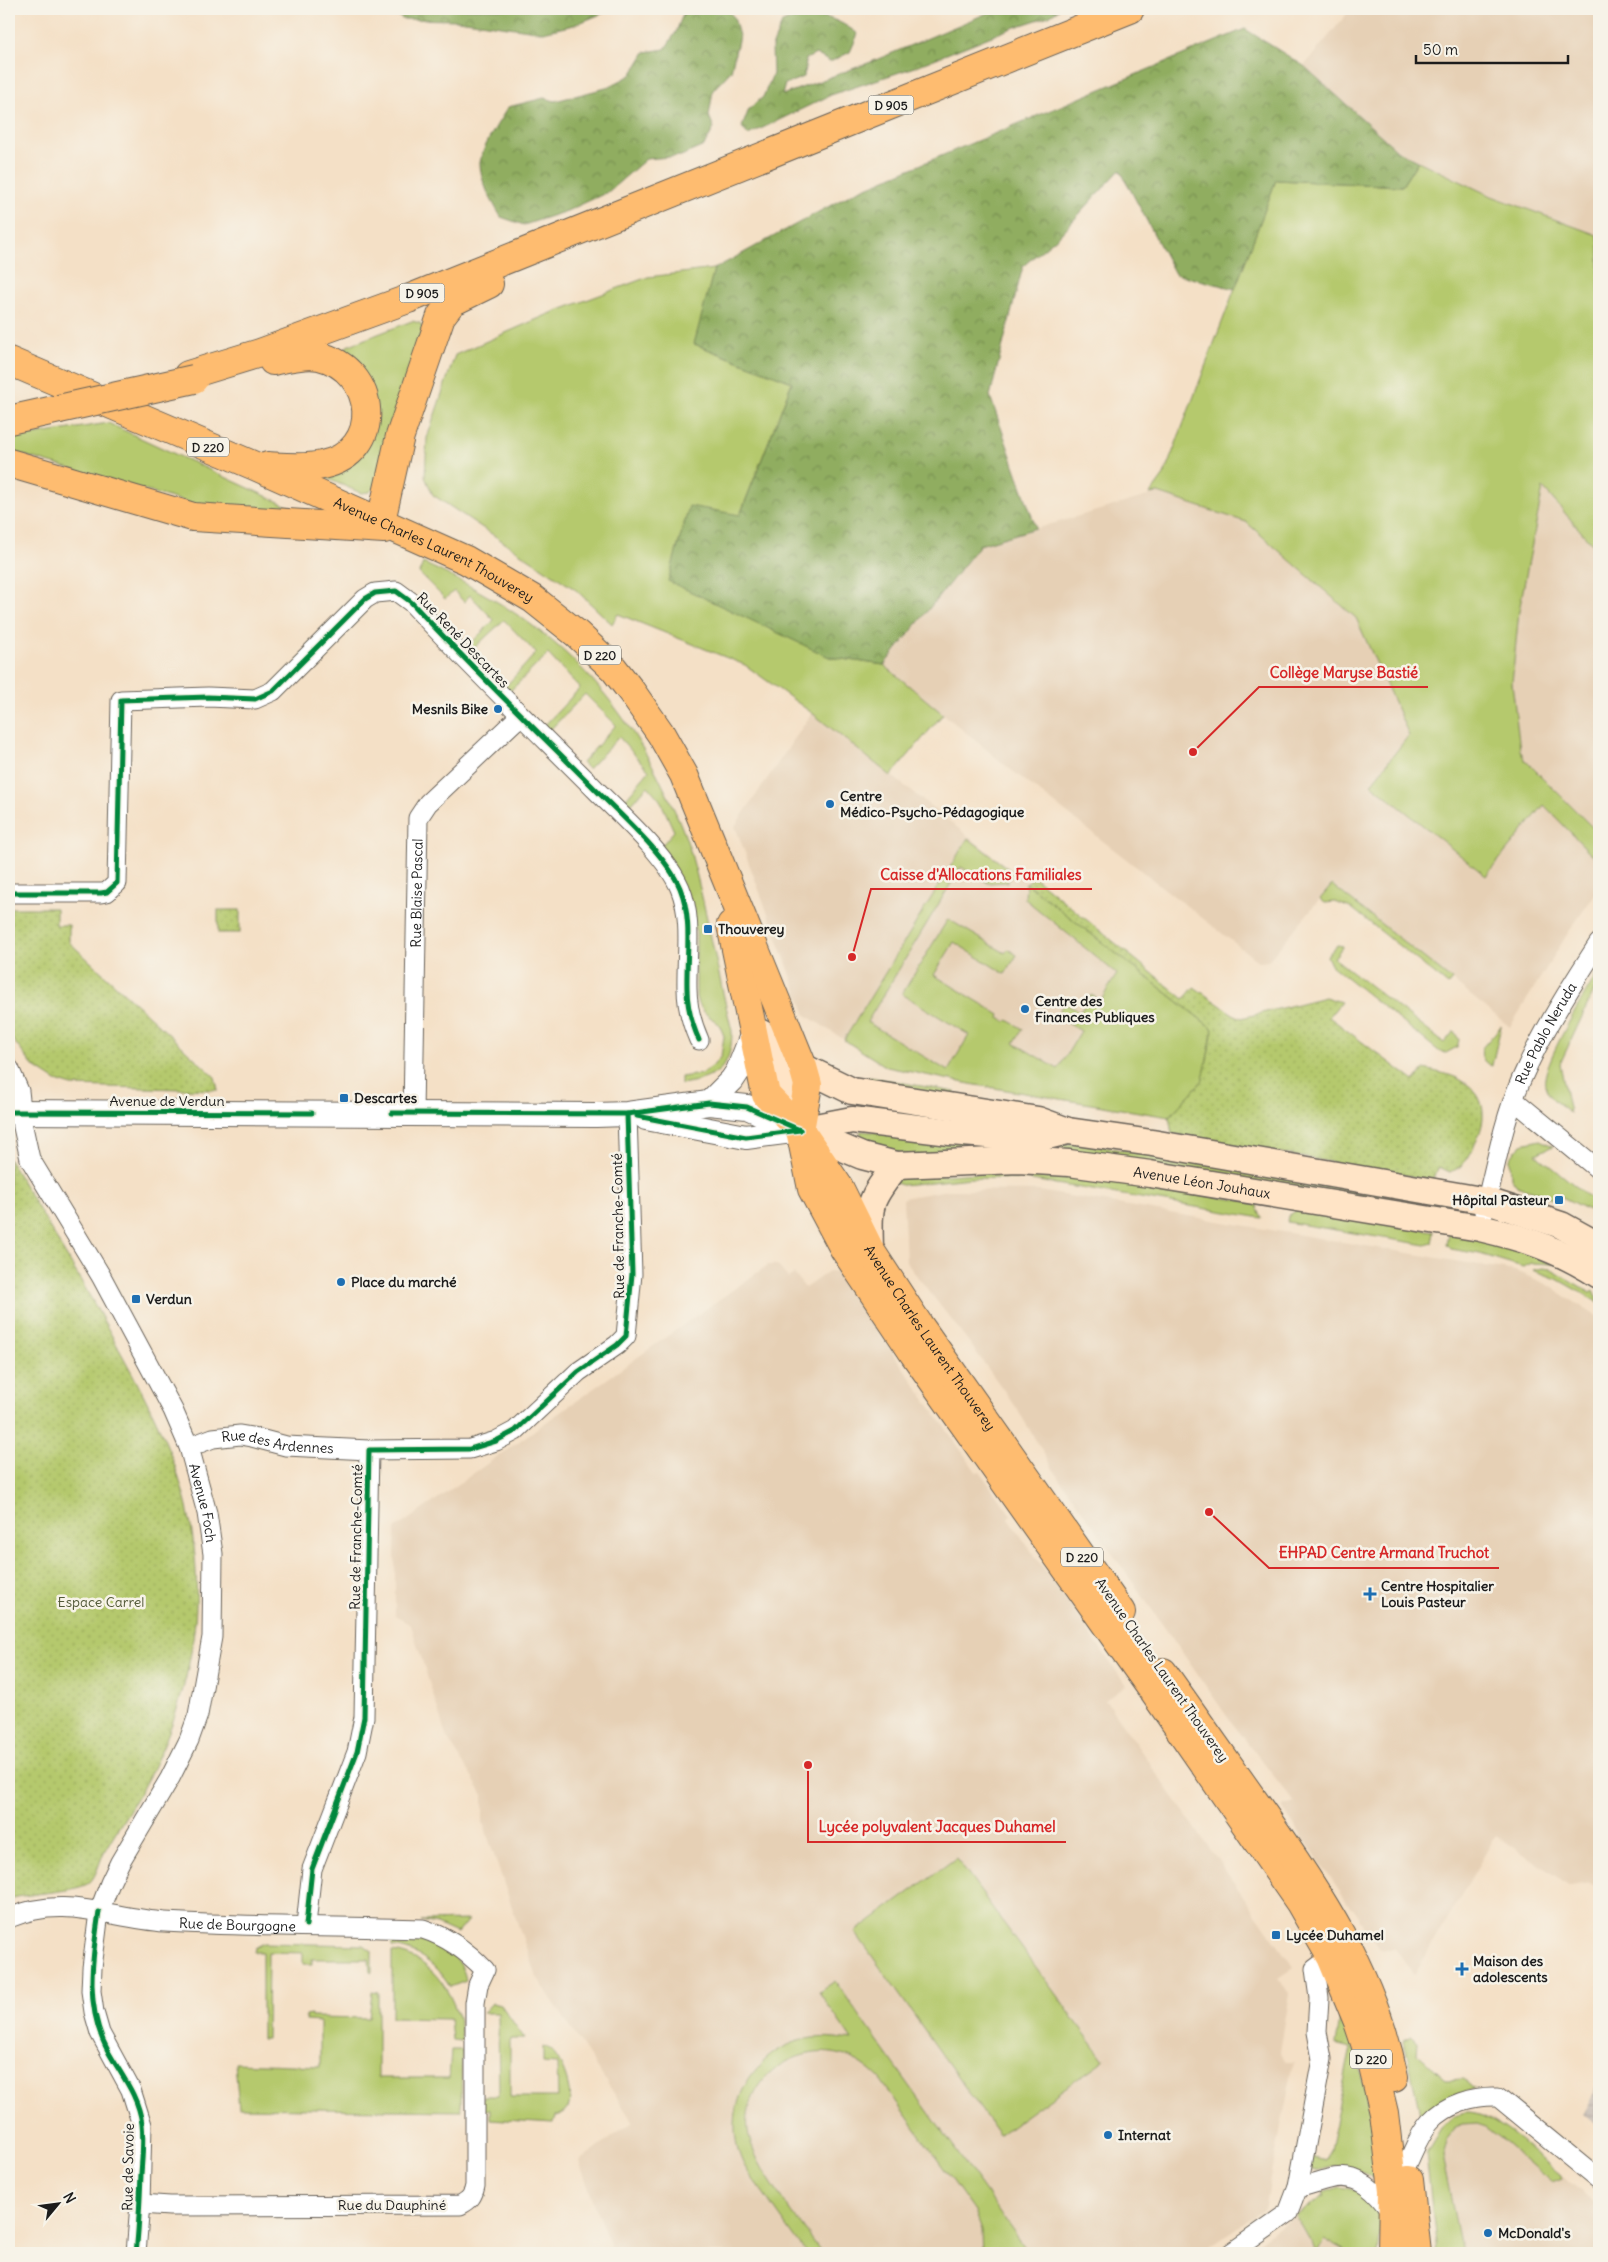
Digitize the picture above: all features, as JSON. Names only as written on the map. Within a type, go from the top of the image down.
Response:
[{"type":"main road","name":"D 905","points":[[191,377],[408,299],[1130,9]]},
{"type":"main road","name":"D 905","points":[[390,525],[400,436],[433,334],[446,308],[468,294],[602,237],[636,220],[652,202]]},
{"type":"main road","points":[[9,420],[191,377],[303,355],[318,356],[330,360],[354,380],[362,392],[367,406],[367,418],[361,437],[354,446],[335,460],[322,465],[255,466]]},
{"type":"main road","name":"Avenue Charles Laurent Thouverey","points":[[9,361],[129,414],[255,466],[466,560],[533,599],[577,634],[614,670],[648,715],[684,775],[803,1067],[808,1085],[800,1130],[812,1189],[844,1249],[914,1354],[1151,1688],[1294,1895],[1316,1929],[1331,1958],[1358,2022],[1373,2067],[1384,2113],[1391,2166],[1392,2253]]},
{"type":"main road","points":[[9,463],[193,517],[390,525]]},
{"type":"main road","name":"Avenue Charles Laurent Thouverey","points":[[718,860],[766,1095],[800,1130],[839,1186],[870,1250],[918,1325],[1292,1854],[1335,1922],[1366,1982],[1383,2034],[1402,2116],[1417,2253]]},
{"type":"main road","name":"D 220","points":[[746,995],[800,1130]]},
{"type":"main road","points":[[803,1067],[852,1091],[1038,1120],[1068,1131],[1162,1145],[1487,1201],[1561,1226],[1599,1246]]},
{"type":"main road","points":[[800,1130],[852,1120],[950,1132],[1036,1139],[1068,1131]]},
{"type":"main road","name":"Avenue Léon Jouhaux","points":[[800,1130],[862,1156],[897,1165],[1018,1160],[1069,1163],[1150,1174],[1480,1228],[1514,1236],[1555,1250],[1599,1275]]},
{"type":"main road","points":[[870,1250],[871,1203],[878,1188],[897,1165]]},
{"type":"street","name":"Rue René Descartes","points":[[9,893],[101,893],[107,892],[117,883],[121,700],[208,697],[255,699],[265,696],[365,599],[375,593],[396,591],[404,595],[520,716],[635,829],[670,871],[680,888],[688,923],[687,996],[692,1022],[699,1040]]},
{"type":"street","name":"Rue Blaise Pascal","points":[[413,1113],[418,818],[428,804],[520,716]]},
{"type":"street","name":"Rue Pablo Neruda","points":[[1480,1228],[1514,1100],[1522,1079],[1561,1004],[1599,943]]},
{"type":"street","points":[[708,1102],[732,1080],[738,1071],[753,1033]]},
{"type":"street","name":"Avenue Foch","points":[[9,1068],[18,1091],[15,1112],[30,1158],[101,1276],[174,1410],[189,1447],[207,1513],[214,1554],[212,1637],[206,1680],[198,1715],[189,1740],[170,1778],[120,1862],[99,1912]]},
{"type":"street","points":[[1514,1100],[1599,1170]]},
{"type":"street","name":"Avenue de Verdun","points":[[15,1112],[628,1114],[708,1102],[747,1107],[800,1130]]},
{"type":"street","name":"Avenue de Verdun","points":[[628,1114],[746,1137],[800,1130]]},
{"type":"street","name":"Rue de Franche-Comté","points":[[306,1925],[312,1869],[357,1752],[364,1716],[369,1450],[470,1449],[496,1441],[515,1431],[578,1372],[617,1345],[626,1336],[632,1274],[628,1114]]},
{"type":"street","name":"Rue des Ardennes","points":[[189,1447],[213,1438],[240,1435],[252,1436],[286,1446],[369,1450]]},
{"type":"street","name":"Rue de Bourgogne","points":[[9,1918],[49,1906],[162,1922],[423,1930],[437,1934],[460,1947],[485,1970]]},
{"type":"street","name":"Rue de Savoie","points":[[99,1912],[92,1968],[91,1991],[94,2012],[100,2033],[131,2090],[142,2124],[140,2204],[136,2253]]},
{"type":"street","points":[[1231,2253],[1288,2214],[1298,2188],[1322,2059],[1317,2032],[1319,1998],[1315,1969],[1331,1958]]},
{"type":"street","name":"Rue du Dauphiné","points":[[140,2204],[170,2206],[460,2205],[466,2202],[473,2194],[475,2186],[475,2003],[478,1985],[485,1970]]},
{"type":"street","points":[[1408,2164],[1421,2134],[1430,2122],[1444,2110],[1462,2102],[1485,2096],[1498,2097],[1599,2180]]},
{"type":"street","points":[[1298,2188],[1310,2186],[1329,2178],[1352,2178],[1365,2184],[1378,2194],[1393,2215]]},
{"type":"shaded area","points":[[1351,9],[1599,9],[1599,242],[1597,235],[1489,195],[1398,151],[1304,66]]},
{"type":"shaded area","points":[[1543,488],[1599,552],[1599,834],[1525,761],[1520,750],[1512,683],[1519,611]]},
{"type":"shaded area","points":[[1158,493],[1246,522],[1356,618],[1409,735],[1371,784],[1544,805],[1599,862],[1599,888],[1568,933],[1510,1027],[1332,884],[1268,961],[1259,962],[1010,769],[884,665],[980,545]]},
{"type":"shaded area","points":[[812,713],[1213,1029],[1169,1117],[970,1084],[886,1067],[806,1015],[735,826]]},
{"type":"shaded area","name":"Centre Hospitalier Louis Pasteur","points":[[948,1190],[1039,1191],[1515,1271],[1547,1284],[1599,1318],[1599,1889],[1590,1883],[1570,1886],[1496,1835],[1414,1976],[1394,1947],[1387,1950],[1380,1949],[1282,1807],[1295,1803],[1229,1719],[1053,1469],[1016,1407],[965,1337],[906,1262],[903,1198]]},
{"type":"shaded area","points":[[768,1265],[777,1265],[788,1278],[794,1274],[805,1288],[829,1271],[836,1272],[977,1473],[980,1472],[1011,1515],[1008,1518],[1126,1685],[1105,1700],[1294,1968],[1278,1979],[1290,1993],[1280,2052],[1286,2062],[1294,2062],[1265,2208],[1200,2253],[612,2253],[579,2161],[633,2122],[535,1974],[483,1823],[483,1795],[446,1736],[411,1625],[395,1616],[395,1529]]},
{"type":"shaded area","points":[[1599,2079],[1599,2128],[1583,2114]]},
{"type":"shaded area","points":[[1465,2113],[1479,2114],[1493,2119],[1599,2206],[1599,2253],[1445,2253],[1426,2168],[1426,2153],[1441,2128],[1455,2116]]},
{"type":"shaded area","points":[[1327,2193],[1365,2253],[1243,2253]]},
{"type":"green space","points":[[391,9],[607,9],[606,12],[574,25],[543,32],[458,20],[402,19]]},
{"type":"green space","points":[[685,9],[726,9],[734,17],[739,36],[731,71],[713,90],[709,116],[714,128],[704,146],[681,156],[646,159],[608,192],[567,211],[524,225],[501,217],[484,184],[480,163],[487,143],[508,107],[544,98],[555,101],[606,88],[631,75],[645,52],[665,49],[676,32]]},
{"type":"green space","points":[[997,9],[1059,9],[1049,16],[1012,28],[909,69],[831,95],[748,135],[742,127],[749,109],[763,97],[773,74],[772,47],[782,23],[802,17],[821,16],[839,22],[858,34],[850,52],[830,62],[816,54],[806,59],[804,77],[785,84],[782,95],[871,62]]},
{"type":"green space","points":[[1245,29],[1304,66],[1398,151],[1418,161],[1402,186],[1276,180],[1235,289],[1175,274],[1120,170],[1059,236],[1023,266],[990,396],[1036,528],[980,545],[884,665],[829,657],[668,581],[689,506],[740,515],[792,382],[694,344],[714,269],[857,191]]},
{"type":"green space","points":[[1418,161],[1489,195],[1597,235],[1599,242],[1599,552],[1543,488],[1519,611],[1512,683],[1520,750],[1525,760],[1599,834],[1599,862],[1544,805],[1486,876],[1371,784],[1409,735],[1356,618],[1246,522],[1158,493],[1150,494],[1164,475],[1276,180],[1402,186]]},
{"type":"green space","points":[[714,269],[695,344],[792,382],[740,515],[829,657],[884,665],[943,714],[891,776],[812,713],[745,665],[618,614],[612,624],[576,590],[433,495],[425,477],[427,438],[455,355],[549,314],[648,277]]},
{"type":"green space","points":[[412,321],[420,323],[423,329],[376,485],[370,492],[361,493],[328,479],[326,474],[359,455],[345,350],[347,346]]},
{"type":"green space","points":[[108,423],[292,508],[296,516],[213,510],[9,451],[9,440],[14,438]]},
{"type":"green space","points":[[423,563],[497,601],[559,647],[587,674],[612,703],[636,737],[657,774],[671,802],[690,850],[702,895],[732,1031],[729,1055],[720,1070],[713,1075],[681,1084],[681,1077],[701,1074],[712,1067],[721,1056],[724,1036],[719,1024],[706,1014],[698,1004],[696,997],[696,932],[661,846],[674,831],[660,800],[648,786],[628,807],[623,802],[649,771],[619,737],[588,769],[582,763],[616,725],[585,694],[548,732],[543,727],[580,688],[548,654],[508,693],[504,688],[536,653],[504,620],[471,651],[467,647],[494,620],[470,595],[464,602],[454,591],[445,599],[419,573]]},
{"type":"green space","points":[[968,838],[1015,874],[1007,882],[988,883],[961,867],[867,1022],[948,1071],[969,1035],[902,994],[948,919],[1005,953],[1008,949],[1017,955],[1005,974],[954,942],[934,975],[1000,1015],[999,1018],[1006,1022],[1008,1020],[1023,1029],[1014,1043],[1058,1069],[1081,1031],[1056,1016],[1064,1003],[1080,1012],[1091,995],[1101,1000],[1117,974],[1025,899],[1026,883],[1213,1029],[1203,1080],[1169,1117],[970,1084],[887,1067],[844,1040]]},
{"type":"green space","points":[[1034,877],[1184,999],[1194,987],[1233,1014],[1242,1018],[1325,997],[1341,1002],[1329,1017],[1414,1081],[1424,1069],[1457,1078],[1470,1086],[1476,1093],[1483,1109],[1482,1126],[1468,1158],[1462,1165],[1450,1172],[1439,1167],[1432,1180],[1172,1134],[1169,1117],[1203,1080],[1213,1029],[1026,883]]},
{"type":"green space","points":[[1332,885],[1452,980],[1448,985],[1353,909],[1335,902],[1325,903],[1320,899]]},
{"type":"green space","points":[[9,908],[56,908],[56,925],[69,925],[69,942],[215,1077],[218,1090],[72,1086],[56,1081],[33,1066],[9,1035]]},
{"type":"green space","points":[[218,910],[240,910],[240,933],[218,933]]},
{"type":"green space","points":[[1337,945],[1343,946],[1334,958],[1444,1043],[1454,1031],[1459,1040],[1457,1047],[1446,1053],[1440,1052],[1331,965],[1327,956]]},
{"type":"green space","points":[[1599,971],[1599,980],[1560,1064],[1570,1113],[1549,1094],[1545,1085],[1545,1075],[1557,1045]]},
{"type":"green space","points":[[1501,1026],[1492,1066],[1483,1059],[1481,1054],[1482,1048]]},
{"type":"green space","points":[[870,1077],[955,1092],[955,1101],[863,1080]]},
{"type":"green space","points":[[860,1131],[1091,1145],[1440,1201],[1439,1211],[909,1155],[864,1144]]},
{"type":"green space","points":[[1540,1140],[1553,1146],[1536,1154],[1599,1205],[1599,1225],[1595,1223],[1598,1215],[1556,1194],[1551,1199],[1538,1192],[1517,1186],[1511,1178],[1510,1158],[1515,1151],[1522,1144]]},
{"type":"green space","name":"Espace Carrel","points":[[9,1159],[106,1325],[162,1432],[181,1485],[191,1526],[196,1567],[196,1607],[192,1648],[183,1688],[171,1727],[155,1765],[105,1850],[92,1879],[90,1882],[76,1888],[9,1899]]},
{"type":"green space","points":[[1041,1169],[1256,1203],[1262,1218],[1026,1179],[971,1178],[902,1185],[893,1182],[899,1178]]},
{"type":"green space","points":[[1297,1210],[1434,1231],[1432,1243],[1426,1245],[1287,1222],[1288,1216]]},
{"type":"green space","points":[[1449,1233],[1496,1241],[1553,1264],[1532,1263],[1523,1267],[1480,1254],[1451,1249],[1447,1245]]},
{"type":"green space","points":[[1550,1269],[1590,1292],[1593,1290],[1599,1303],[1557,1279],[1533,1270]]},
{"type":"green space","points":[[956,1858],[1104,2060],[999,2135],[855,1932]]},
{"type":"green space","points":[[468,1920],[457,1933],[437,1924],[421,1921]]},
{"type":"green space","points":[[392,1937],[427,1942],[438,1946],[457,1959],[463,1969],[466,1981],[450,1987],[433,1965],[419,1955],[392,1947]]},
{"type":"green space","points":[[264,1943],[364,1945],[372,1951],[372,1972],[370,1971],[369,1959],[312,1959],[312,1964],[303,1964],[303,1953],[268,1952],[267,2039],[262,2039],[262,1952],[254,1952],[255,1948]]},
{"type":"green space","points":[[392,1952],[407,1955],[420,1962],[432,1971],[442,1983],[456,2011],[462,2041],[452,2040],[450,2019],[392,2018]]},
{"type":"green space","points":[[835,1981],[1029,2253],[1002,2253],[1001,2251],[1000,2253],[983,2253],[982,2231],[975,2212],[880,2079],[862,2064],[842,2055],[824,2052],[807,2054],[790,2060],[775,2069],[754,2096],[748,2113],[748,2131],[751,2145],[758,2160],[778,2194],[822,2253],[806,2253],[747,2171],[740,2156],[736,2137],[735,2117],[739,2099],[747,2082],[758,2068],[771,2055],[787,2045],[806,2039],[835,2038],[852,2040],[819,1992]]},
{"type":"green space","points":[[372,1991],[378,1992],[378,2078],[449,2078],[451,2050],[462,2050],[461,2111],[239,2108],[235,2063],[320,2066],[320,2022],[306,2021],[305,2015],[311,2014],[311,2017],[369,2018]]},
{"type":"green space","points":[[492,2003],[501,2005],[525,2039],[510,2039],[510,2097],[558,2097],[557,2064],[543,2063],[543,2046],[555,2055],[560,2064],[568,2083],[570,2101],[567,2110],[555,2116],[553,2123],[490,2119],[490,2110],[484,2110],[483,2096],[499,2096],[498,2013],[483,2013]]},
{"type":"green space","points":[[1341,2012],[1358,2061],[1371,2117],[1379,2178],[1376,2180],[1361,2171],[1350,2168],[1333,2167],[1318,2170],[1313,2169],[1311,2166],[1311,2156],[1327,2160],[1351,2048],[1336,2044]]},
{"type":"green space","points":[[1411,2036],[1418,2041],[1417,2054],[1446,2080],[1463,2079],[1474,2089],[1455,2096],[1421,2119],[1404,2040]]},
{"type":"green space","points":[[1465,2113],[1477,2114],[1502,2127],[1561,2175],[1561,2178],[1551,2182],[1486,2127],[1477,2124],[1462,2125],[1455,2129],[1446,2140],[1442,2155],[1462,2253],[1437,2253],[1426,2153],[1441,2128],[1455,2116]]},
{"type":"green space","points":[[1339,2187],[1352,2189],[1364,2195],[1378,2211],[1381,2231],[1378,2253],[1348,2253],[1324,2239],[1316,2253],[1310,2253],[1315,2249],[1296,2216],[1324,2196],[1323,2193]]},
{"type":"cycle path","points":[[9,893],[101,893],[107,892],[117,883],[121,700],[208,697],[255,699],[273,691],[365,599],[375,593],[396,591],[411,602],[640,834],[664,861],[680,888],[684,900],[688,925],[687,996],[690,1015],[699,1040]]},
{"type":"cycle path","points":[[392,1113],[627,1114],[709,1103],[747,1107],[800,1130]]},
{"type":"cycle path","points":[[9,1112],[312,1113]]},
{"type":"cycle path","points":[[306,1925],[312,1869],[357,1752],[364,1717],[369,1450],[470,1449],[496,1441],[515,1431],[578,1372],[617,1345],[626,1336],[632,1274],[627,1114]]},
{"type":"cycle path","points":[[637,1116],[746,1137],[800,1130]]},
{"type":"cycle path","points":[[99,1912],[92,1966],[93,2001],[96,2018],[101,2036],[109,2053],[134,2096],[142,2124],[143,2149],[136,2253]]},
{"type":"place","name":"Mesnils Bike","points":[[498,709]]},
{"type":"place","name":"Collège Maryse Bastié","points":[[1193,752]]},
{"type":"place","name":"Centre Médico-Psycho-Pédagogique","points":[[830,804]]},
{"type":"place","name":"Thouverey","points":[[708,929]]},
{"type":"place","name":"Caisse d'Allocations Familiales","points":[[852,957]]},
{"type":"place","name":"Centre des Finances Publiques","points":[[1025,1009]]},
{"type":"place","name":"Descartes","points":[[344,1098]]},
{"type":"place","name":"Hôpital Pasteur","points":[[1559,1200]]},
{"type":"place","name":"Place du marché","points":[[341,1282]]},
{"type":"place","name":"Verdun","points":[[136,1299]]},
{"type":"place","name":"EHPAD Centre Armand Truchot","points":[[1209,1512]]},
{"type":"place","name":"Centre Hospitalier Louis Pasteur","points":[[1370,1594]]},
{"type":"place","name":"Lycée polyvalent Jacques Duhamel","points":[[808,1765]]},
{"type":"place","name":"Lycée Duhamel","points":[[1276,1935]]},
{"type":"place","name":"Maison des adolescents","points":[[1462,1969]]},
{"type":"place","name":"Internat","points":[[1108,2135]]},
{"type":"place","name":"McDonald's","points":[[1488,2233]]}]
